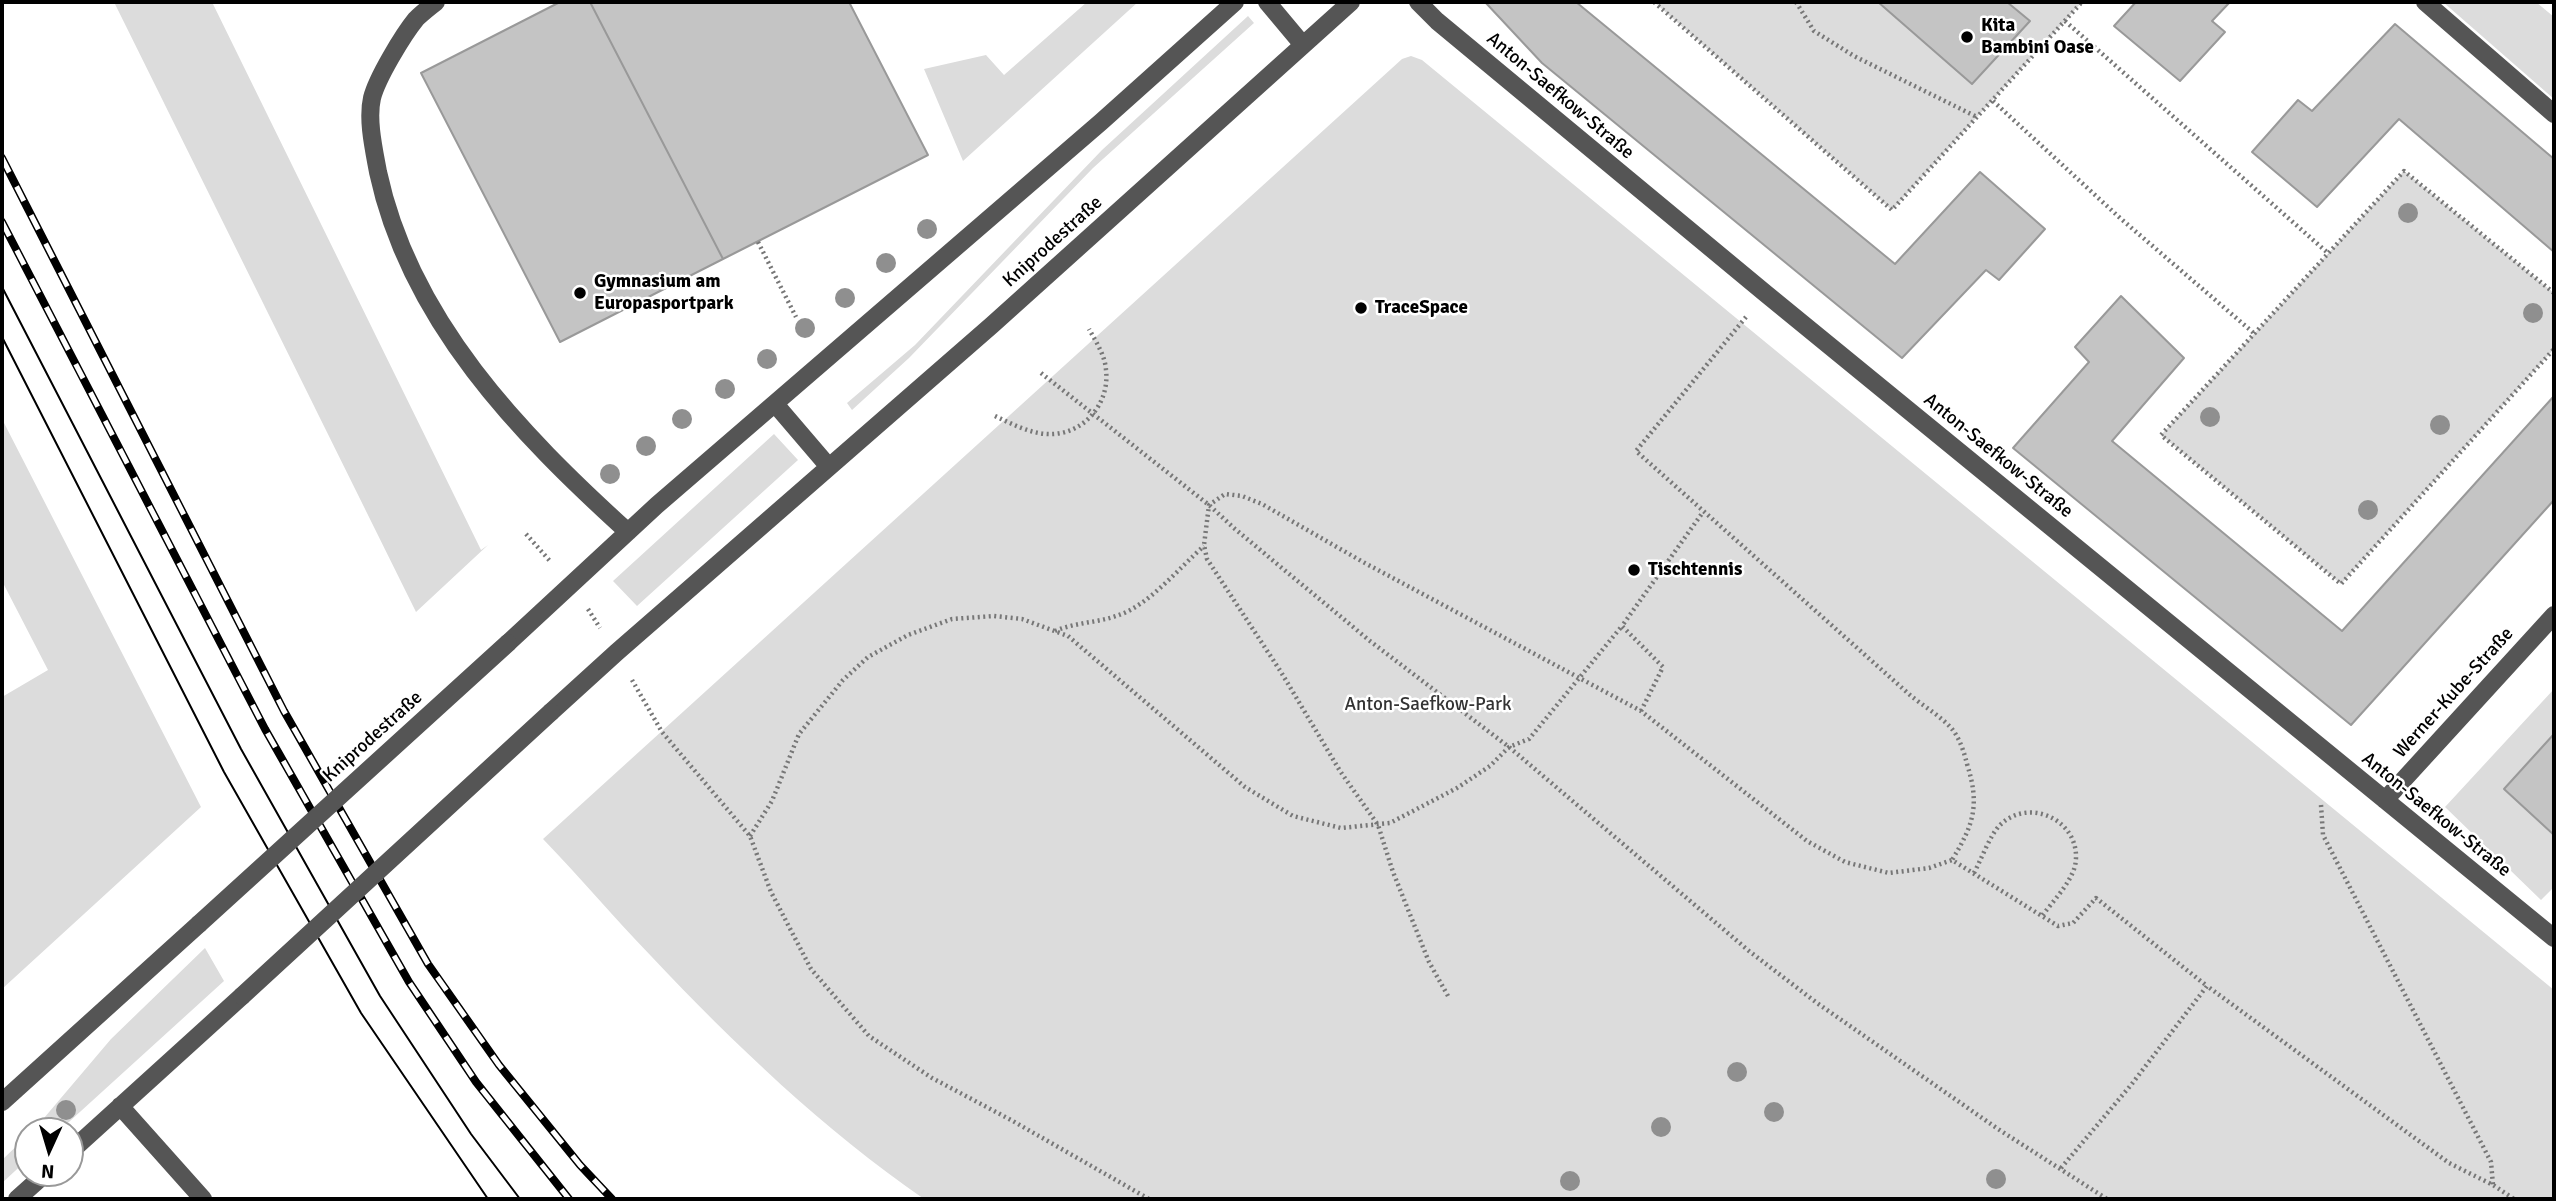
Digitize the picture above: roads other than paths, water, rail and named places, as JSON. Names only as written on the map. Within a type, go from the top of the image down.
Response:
[{"type":"street","points":[[436,2],[416,19],[386,66],[372,98],[375,158],[397,240],[437,317],[473,371],[516,423],[555,464],[628,532]]},
{"type":"street","name":"Kniprodestraße","points":[[2,1102],[628,532],[1101,122],[1234,2]]},
{"type":"street","points":[[1267,2],[1303,45]]},
{"type":"street","name":"Kniprodestraße","points":[[84,1139],[617,652],[992,325],[1351,2]]},
{"type":"street","name":"Anton-Saefkow-Straße","points":[[1418,2],[1447,30],[1733,267],[2554,938]]},
{"type":"street","points":[[2424,2],[2554,114]]},
{"type":"street","points":[[776,405],[829,467]]},
{"type":"street","name":"Werner-Kube-Straße","points":[[2385,800],[2554,615]]},
{"type":"street","points":[[120,1106],[203,1199]]},
{"type":"street","points":[[17,1199],[30,1187]]},
{"type":"tram line","points":[[2,287],[241,749],[380,996],[471,1134],[520,1199]]},
{"type":"tram line","points":[[2,337],[224,772],[361,1013],[488,1199]]},
{"type":"railway","points":[[2,158],[284,711],[428,964],[499,1065],[580,1165],[612,1199]]},
{"type":"railway","points":[[2,222],[265,729],[409,982],[476,1082],[569,1199]]},
{"type":"place","name":"Kita Bambini Oase","points":[[1967,37]]},
{"type":"place","name":"Gymnasium am Europasportpark","points":[[580,293]]},
{"type":"place","name":"TraceSpace","points":[[1361,308]]},
{"type":"place","name":"Tischtennis","points":[[1634,570]]},
{"type":"park label","name":"Anton-Saefkow-Park","points":[[1428,705]]}]
